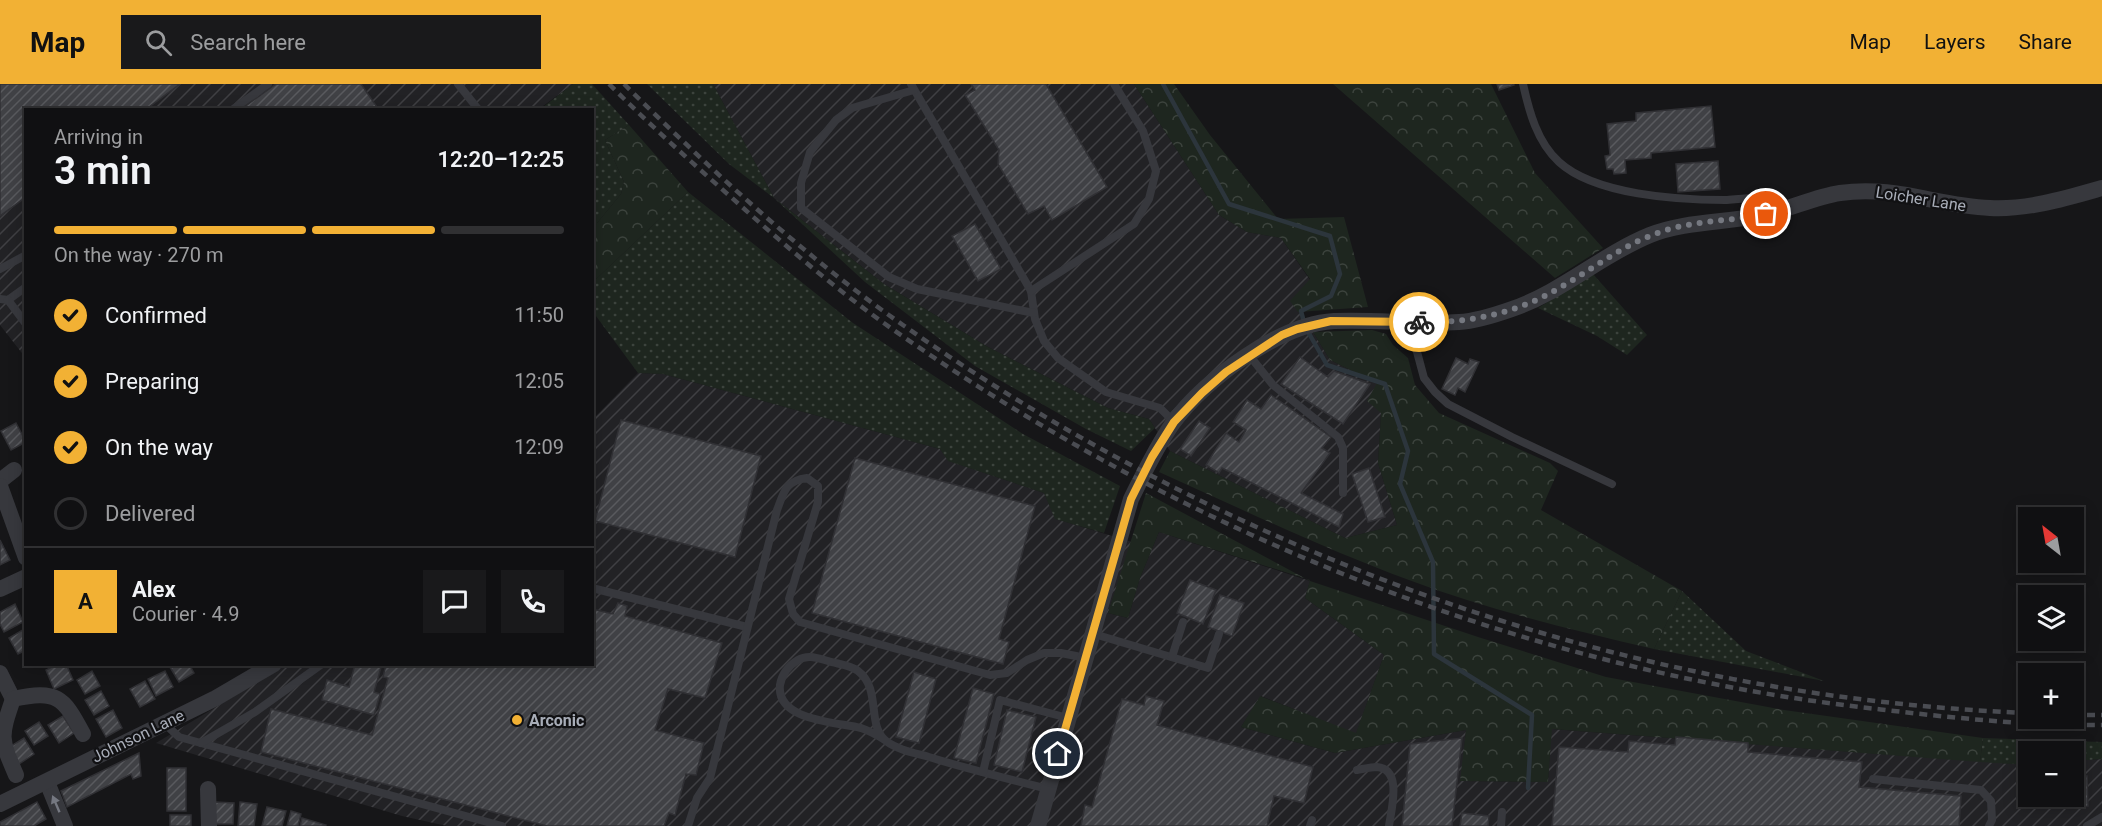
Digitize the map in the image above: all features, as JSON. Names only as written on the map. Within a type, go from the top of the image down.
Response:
[{"type":"street","name":"Loicher Lane","points":[[1038,826],[1131,499],[1152,457],[1174,422],[1202,393],[1249,355],[1282,335],[1314,324],[1366,321],[1459,322],[1481,319],[1532,303],[1559,289],[1618,251],[1651,235],[1679,227],[1738,220],[1837,194],[1866,190],[1898,192],[1960,206],[1993,209],[2027,206],[2069,198],[2102,188]]},
{"type":"street","points":[[0,481],[14,470]]},
{"type":"street","points":[[0,486],[24,552]]},
{"type":"street","points":[[0,589],[24,578]]},
{"type":"street","name":"Johnson Lane","points":[[0,804],[216,698],[271,666]]},
{"type":"street","points":[[0,673],[13,699]]},
{"type":"street","points":[[13,699],[52,696],[62,701],[72,713],[83,734]]},
{"type":"street","points":[[13,699],[0,733],[16,775]]},
{"type":"street","points":[[47,782],[65,826]]},
{"type":"street","points":[[208,789],[209,826]]},
{"type":"lane","points":[[235,108],[268,84]]},
{"type":"lane","points":[[458,84],[477,108]]},
{"type":"lane","points":[[1031,291],[1134,224],[1149,198],[1156,171],[1143,131],[1114,84]]},
{"type":"lane","points":[[1522,84],[1531,118],[1543,142],[1557,160],[1572,172],[1596,183],[1662,197],[1698,200],[1766,199],[1777,201],[1786,208]]},
{"type":"lane","points":[[1034,313],[917,289],[889,277],[801,208],[801,183],[810,152],[836,120],[852,108],[912,87],[1031,291],[1034,313],[1044,341],[1058,358],[1106,392],[1160,408],[1174,422]]},
{"type":"lane","points":[[0,269],[24,256]]},
{"type":"lane","points":[[24,288],[4,300],[24,322]]},
{"type":"lane","points":[[1409,322],[1424,378],[1448,404],[1612,484]]},
{"type":"lane","points":[[1249,355],[1273,385],[1338,436],[1343,448],[1343,493]]},
{"type":"lane","points":[[688,826],[697,798],[710,778],[777,510],[786,488],[796,479],[807,478],[818,486],[818,502],[789,599],[793,614],[800,622],[990,675],[1007,673],[1027,660],[1044,653],[1061,653],[1086,658]]},
{"type":"lane","points":[[594,589],[747,627]]},
{"type":"lane","points":[[1172,657],[1183,622]]},
{"type":"lane","points":[[1094,634],[1208,669],[1219,634]]},
{"type":"lane","points":[[885,740],[877,729],[873,696],[867,680],[857,670],[812,656],[801,658],[788,666],[781,677],[780,692],[787,706],[804,717],[873,732],[885,740],[901,749],[1048,789]]},
{"type":"lane","points":[[201,743],[255,712],[319,666]]},
{"type":"lane","points":[[983,772],[1000,700],[1068,718]]},
{"type":"lane","points":[[164,723],[179,737],[502,826]]},
{"type":"lane","points":[[1357,770],[1378,767],[1387,770],[1392,777],[1394,788],[1389,826]]},
{"type":"lane","points":[[1874,779],[1981,790],[1991,801],[1992,820],[1989,826]]},
{"type":"lane","points":[[1501,826],[1502,812]]},
{"type":"lane","points":[[2088,826],[2102,817]]},
{"type":"shaded area","points":[[0,84],[573,84],[540,108],[24,108],[24,356],[0,325]]},
{"type":"shaded area","points":[[713,84],[1134,84],[1219,215],[1247,232],[1281,238],[1310,280],[1291,301],[1330,360],[1377,383],[1381,413],[1378,463],[1397,525],[1345,538],[1170,451],[1149,419],[1108,408],[988,347],[884,284],[774,198]]},
{"type":"shaded area","points":[[638,373],[663,374],[940,449],[949,461],[1044,493],[1056,519],[1132,542],[1108,613],[1128,618],[1140,578],[1159,532],[1310,581],[1305,598],[1384,655],[1356,734],[1261,696],[1241,727],[1335,753],[1466,730],[1461,781],[1548,782],[1551,729],[2018,764],[2018,807],[2084,807],[2084,760],[2102,759],[2102,826],[447,826],[402,816],[156,743],[284,666],[594,666],[594,418]]},
{"type":"green space","points":[[573,84],[592,84],[629,125],[605,140],[624,182],[621,194],[594,227],[594,108],[542,108]]},
{"type":"green space","points":[[647,84],[713,84],[774,198],[729,164]]},
{"type":"green space","points":[[1134,84],[1174,84],[1210,135],[1278,219],[1344,217],[1368,307],[1298,312],[1290,301],[1310,279],[1281,238],[1247,232],[1219,215]]},
{"type":"green space","points":[[1333,84],[1491,84],[1535,173],[1603,248],[1555,278]]},
{"type":"green space","points":[[629,125],[688,192],[594,281],[594,227],[621,194],[624,182],[605,140]]},
{"type":"green space","points":[[688,192],[853,323],[1023,434],[1120,486],[1104,533],[1055,519],[1044,493],[948,461],[940,449],[663,374],[638,373],[594,313],[594,281]]},
{"type":"green space","points":[[774,198],[884,284],[988,347],[1108,408],[1149,419],[1155,428],[1131,451],[1086,429],[975,366],[865,282]]},
{"type":"green space","points":[[1593,274],[1647,335],[1627,355],[1597,336],[1538,308]]},
{"type":"green space","points":[[1372,330],[1386,334],[1393,345],[1408,358],[1415,385],[1439,413],[1550,463],[1558,471],[1541,510],[1682,591],[1654,649],[1531,619],[1439,591],[1346,555],[1159,472],[1170,451],[1345,538],[1397,525],[1378,463],[1381,413],[1367,401],[1377,383],[1330,360],[1313,332]]},
{"type":"green space","points":[[1146,493],[1305,579],[1159,532],[1140,578],[1128,618],[1108,613]]},
{"type":"green space","points":[[1310,581],[1606,677],[1784,710],[1983,738],[1980,762],[1552,729],[1548,782],[1460,781],[1466,730],[1335,753],[1241,727],[1260,696],[1356,733],[1384,655],[1305,598]]},
{"type":"green space","points":[[1682,591],[1746,651],[1824,681],[1654,649]]},
{"type":"green space","points":[[1983,738],[2072,741],[2018,741],[2018,764],[1980,762]]},
{"type":"green space","points":[[2084,741],[2102,742],[2102,759],[2084,760]]},
{"type":"building","points":[[0,84],[180,84],[148,108],[24,108],[24,198],[0,216]]},
{"type":"building","points":[[276,84],[361,84],[378,108],[243,108]]},
{"type":"building","points":[[971,84],[1046,84],[1107,187],[1052,220],[1044,206],[1028,214],[998,164],[999,150],[965,95],[975,90]]},
{"type":"building","points":[[1497,84],[1513,84],[1514,85],[1499,90]]},
{"type":"building","points":[[1711,106],[1715,147],[1651,153],[1651,158],[1625,160],[1626,173],[1614,174],[1613,169],[1607,169],[1605,156],[1610,155],[1607,124],[1636,121],[1636,113]]},
{"type":"building","points":[[1718,161],[1720,189],[1678,192],[1676,164]]},
{"type":"building","points":[[975,224],[1001,269],[978,281],[952,236]]},
{"type":"building","points":[[1300,357],[1328,377],[1334,371],[1370,384],[1343,424],[1281,384]]},
{"type":"building","points":[[1456,358],[1468,364],[1470,359],[1479,362],[1465,392],[1458,388],[1455,395],[1442,389]]},
{"type":"building","points":[[1271,395],[1331,437],[1322,448],[1330,453],[1301,493],[1343,514],[1339,527],[1222,468],[1219,473],[1206,465],[1226,433],[1239,442],[1246,430],[1233,422],[1247,400],[1261,409]]},
{"type":"building","points":[[621,420],[761,456],[735,557],[595,521]]},
{"type":"building","points":[[1199,421],[1210,428],[1191,456],[1180,449]]},
{"type":"building","points":[[16,423],[24,438],[24,443],[11,450],[1,431]]},
{"type":"building","points":[[855,458],[1035,506],[999,639],[1009,642],[1003,664],[812,613]]},
{"type":"building","points":[[1369,468],[1385,517],[1368,522],[1352,474]]},
{"type":"building","points":[[0,540],[10,560],[0,565]]},
{"type":"building","points":[[1190,580],[1216,590],[1203,624],[1177,613]]},
{"type":"building","points":[[1220,595],[1244,603],[1232,636],[1208,627]]},
{"type":"building","name":"Arconic","points":[[618,603],[627,606],[625,616],[722,643],[705,698],[668,689],[655,730],[704,743],[696,775],[686,774],[675,815],[669,813],[664,826],[547,826],[261,752],[271,709],[372,735],[388,678],[383,677],[386,666],[594,666],[594,609],[613,614]]},
{"type":"building","points":[[15,604],[23,622],[4,632],[0,624],[0,612]]},
{"type":"building","points":[[24,629],[24,651],[18,654],[9,638]]},
{"type":"building","points":[[54,666],[67,666],[73,680],[54,689],[46,670]]},
{"type":"building","points":[[169,666],[190,666],[194,673],[179,682]]},
{"type":"building","points":[[354,666],[381,666],[374,692],[380,694],[374,715],[322,700],[327,680],[349,687]]},
{"type":"building","points":[[92,671],[100,686],[85,694],[77,680]]},
{"type":"building","points":[[165,671],[173,687],[156,696],[148,679]]},
{"type":"building","points":[[914,672],[936,679],[919,743],[896,737]]},
{"type":"building","points":[[145,681],[155,699],[140,707],[130,689]]},
{"type":"building","points":[[973,688],[994,694],[976,763],[954,758]]},
{"type":"building","points":[[101,691],[109,706],[94,715],[85,700]]},
{"type":"building","points":[[1146,696],[1164,701],[1157,725],[1313,767],[1304,803],[1274,796],[1267,826],[1081,826],[1085,805],[1092,807],[1122,699],[1144,705]]},
{"type":"building","points":[[113,710],[122,728],[106,737],[96,719]]},
{"type":"building","points":[[1007,710],[1036,717],[1022,772],[994,765]]},
{"type":"building","points":[[63,716],[74,733],[59,743],[48,725]]},
{"type":"building","points":[[39,722],[48,736],[34,745],[25,731]]},
{"type":"building","points":[[1676,737],[1748,743],[1748,752],[1862,762],[1859,787],[1961,796],[1959,826],[1552,826],[1559,747],[1628,752],[1629,741],[1675,745]]},
{"type":"building","points":[[24,738],[34,754],[19,764],[8,748]]},
{"type":"building","points":[[1462,738],[1452,826],[1402,826],[1410,744]]},
{"type":"building","points":[[139,753],[141,776],[133,779],[131,774],[67,807],[61,791]]},
{"type":"building","points":[[167,768],[186,768],[186,811],[167,811]]},
{"type":"building","points":[[2084,776],[2087,776],[2088,806],[2084,806]]},
{"type":"building","points":[[37,802],[46,819],[34,826],[0,826],[0,822]]},
{"type":"building","points":[[215,802],[234,803],[233,824],[215,824]]},
{"type":"building","points":[[240,802],[257,804],[254,826],[238,826]]},
{"type":"building","points":[[267,807],[286,811],[282,826],[262,826]]},
{"type":"building","points":[[291,811],[301,814],[298,826],[287,826]]},
{"type":"building","points":[[1462,813],[1489,816],[1488,826],[1460,826]]},
{"type":"building","points":[[170,815],[191,815],[191,826],[170,826]]},
{"type":"building","points":[[302,818],[326,825],[300,826]]},
{"type":"waterway","points":[[1163,84],[1229,204],[1330,236],[1340,274],[1331,296],[1301,311],[1304,322]]},
{"type":"waterway","points":[[1307,330],[1327,365],[1385,384],[1408,451],[1400,484],[1433,562],[1434,654],[1532,715],[1528,788]]},
{"type":"railway","points":[[609,84],[654,128],[823,277],[881,321],[992,395],[1108,463],[1227,524],[1350,577],[1476,622],[1605,659],[1735,688],[1868,708],[1956,718],[2102,725]]},
{"type":"railway","points":[[624,84],[783,232],[886,313],[1014,398],[1147,474],[1286,540],[1428,596],[1574,642],[1723,677],[1875,701],[2018,712]]},
{"type":"railway","points":[[2084,715],[2102,715]]},
{"type":"way so far","points":[[1419,322],[1459,322],[1481,319],[1504,312],[1532,303],[1559,289],[1618,251],[1651,235],[1679,227],[1766,214]]},
{"type":"place","name":"Arconic","points":[[517,720]]},
{"type":"route","points":[[1058,754],[1131,499],[1152,457],[1174,422],[1226,372],[1282,335],[1331,321],[1419,322]]}]
